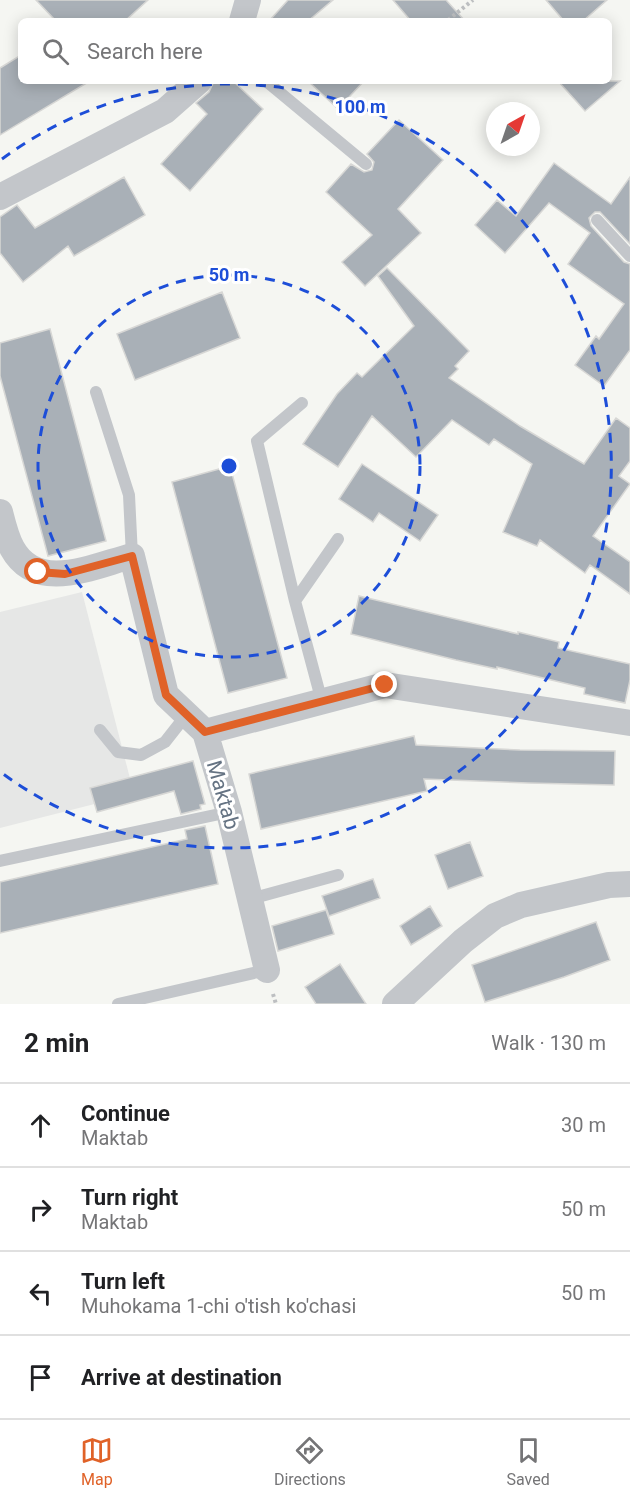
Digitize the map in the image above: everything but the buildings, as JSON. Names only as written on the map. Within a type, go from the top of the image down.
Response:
[{"type":"street","points":[[243,18],[248,0]]},
{"type":"street","points":[[0,197],[165,111],[196,84]]},
{"type":"street","points":[[0,512],[12,548],[23,563],[38,572],[65,574],[132,556]]},
{"type":"street","name":"Maktab","points":[[132,556],[166,695],[205,732],[229,812],[267,970]]},
{"type":"street","points":[[205,732],[385,685],[630,723]]},
{"type":"street","points":[[395,1004],[463,941],[495,916],[521,905],[609,885],[630,884]]},
{"type":"lane","points":[[270,84],[366,164]]},
{"type":"lane","points":[[597,220],[630,256]]},
{"type":"lane","points":[[96,392],[129,495],[132,556]]},
{"type":"lane","points":[[302,403],[257,441],[294,601],[322,702]]},
{"type":"lane","points":[[294,601],[338,539]]},
{"type":"lane","points":[[100,730],[118,752],[141,754],[165,742],[186,714]]},
{"type":"lane","points":[[0,861],[229,812]]},
{"type":"lane","points":[[250,899],[338,876]]},
{"type":"lane","points":[[118,1004],[267,970]]},
{"type":"path","points":[[450,18],[473,0]]},
{"type":"shaded area","points":[[82,592],[134,794],[0,828],[0,612]]},
{"type":"route","points":[[38,572],[65,574],[132,556],[166,695],[205,732],[385,685]]}]
